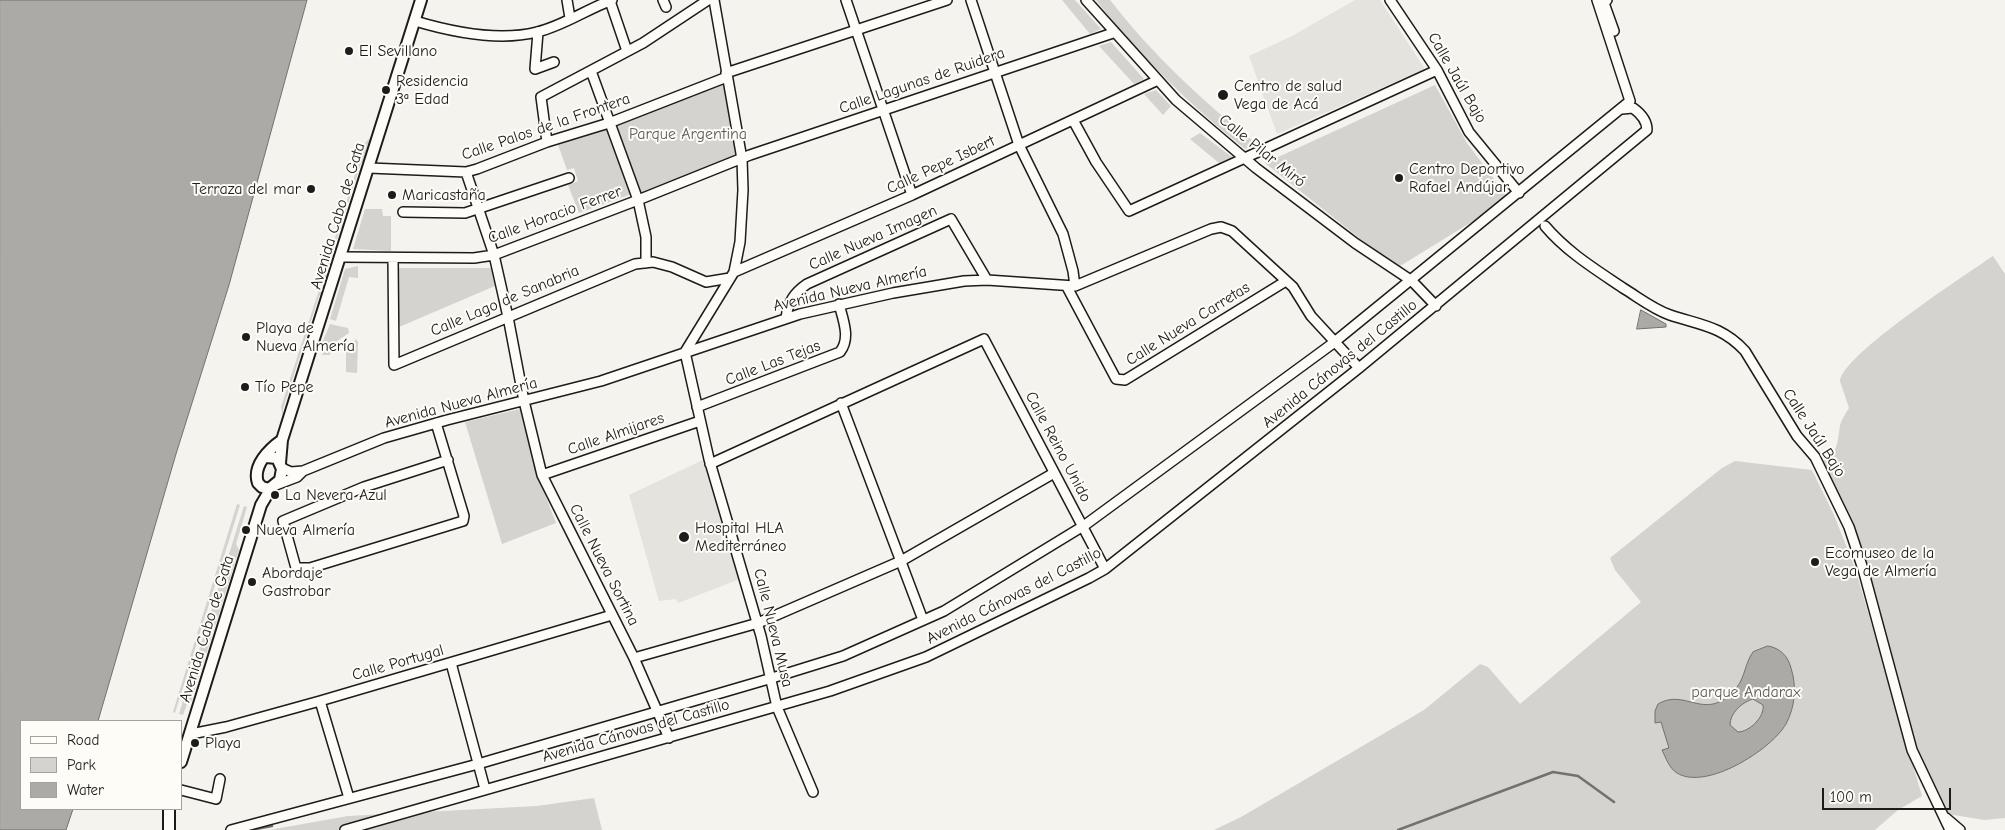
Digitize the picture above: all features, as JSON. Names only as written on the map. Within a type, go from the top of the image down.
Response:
[{"type":"main road","name":"Avenida Cabo de Gata","points":[[281,466],[282,440],[422,0]]},
{"type":"main road","name":"Avenida Cabo de Gata","points":[[266,457],[282,440]]},
{"type":"main road","points":[[266,457],[275,458],[281,466],[281,477],[274,486],[265,488],[260,485],[256,472],[266,457]]},
{"type":"main road","name":"Avenida Cabo de Gata","points":[[260,485],[262,505]]},
{"type":"main road","name":"Avenida Cabo de Gata","points":[[182,759],[262,505],[274,486]]},
{"type":"main road","points":[[169,810],[169,830]]},
{"type":"street","points":[[567,0],[570,18]]},
{"type":"street","points":[[415,21],[461,34],[516,35],[538,32],[611,0],[627,51]]},
{"type":"street","points":[[547,142],[541,98],[627,51],[708,0]]},
{"type":"street","points":[[685,352],[732,275],[740,242],[743,190],[742,159],[714,0]]},
{"type":"street","points":[[846,0],[912,195]]},
{"type":"street","name":"Calle Palos de la Frontera","points":[[369,168],[466,172],[547,142],[609,122],[726,75],[947,0]]},
{"type":"street","points":[[971,0],[1019,145],[1063,234],[1071,261],[1071,287]]},
{"type":"street","name":"Calle Pilar Miró","points":[[1086,0],[1176,100],[1245,160],[1355,243],[1412,281],[1436,306]]},
{"type":"street","name":"Calle Jaúl Bajo","points":[[1390,0],[1436,70],[1469,132],[1518,193]]},
{"type":"street","name":"Avenida Cánovas del Castillo","points":[[231,830],[478,764],[772,678],[843,656],[944,611],[1082,526],[1335,342],[1630,101],[1597,0]]},
{"type":"street","points":[[1606,0],[1604,3],[1641,114]]},
{"type":"street","points":[[538,32],[536,69],[554,62]]},
{"type":"street","name":"Calle Lagunas de Ruidera","points":[[742,159],[1113,32]]},
{"type":"street","points":[[1073,120],[1096,162],[1129,211],[1245,160],[1436,70]]},
{"type":"street","points":[[591,71],[638,200],[646,237],[646,263]]},
{"type":"street","name":"Calle Pepe Isbert","points":[[732,275],[912,195],[1158,80]]},
{"type":"street","points":[[1620,110],[1633,108],[1641,114]]},
{"type":"street","name":"Avenida Cánovas del Castillo","points":[[345,830],[830,691],[926,657],[1105,569],[1436,306],[1647,130],[1647,125],[1641,114]]},
{"type":"street","name":"Calle Horacio Ferrer","points":[[341,257],[474,258],[494,255],[742,159]]},
{"type":"street","name":"Calle Nueva Sortina","points":[[466,172],[494,255],[524,401],[542,475],[634,658],[659,710],[669,738]]},
{"type":"street","points":[[403,212],[465,213],[479,210],[569,178]]},
{"type":"street","name":"Calle Nueva Imagen","points":[[786,318],[790,301],[794,294],[807,284],[951,219],[987,280]]},
{"type":"street","name":"Calle Jaúl Bajo","points":[[1545,226],[1557,240],[1579,259],[1646,303],[1670,314],[1703,323],[1720,331],[1734,339],[1745,351],[1797,436],[1815,457],[1846,521],[1864,569],[1912,750],[1932,796],[1946,818],[1950,830]]},
{"type":"street","name":"Avenida Nueva Almería","points":[[274,486],[297,477],[303,471],[384,438],[436,423],[601,382],[786,318],[840,304],[936,285],[987,280],[1071,287],[1211,229],[1221,227],[1232,231],[1286,281],[1311,316],[1359,368]]},
{"type":"street","name":"Calle Lago de Sanabria","points":[[393,258],[394,365],[611,273],[646,263],[653,262],[672,267],[706,282],[732,275]]},
{"type":"street","name":"Calle Nueva Carretas","points":[[1071,287],[1116,379],[1125,380],[1286,281]]},
{"type":"street","name":"Calle Las Tejas","points":[[697,407],[840,352],[845,345],[846,336],[840,304]]},
{"type":"street","name":"Calle Reino Unido","points":[[841,403],[984,340],[1105,569]]},
{"type":"street","name":"Calle Nueva Musa","points":[[685,352],[710,464],[758,623],[772,678],[776,707],[812,792]]},
{"type":"street","points":[[710,464],[841,403],[923,620]]},
{"type":"street","name":"Calle Almijares","points":[[542,475],[700,421]]},
{"type":"street","points":[[436,423],[448,460],[464,516],[463,521],[310,568],[296,568],[283,521],[371,484],[448,460]]},
{"type":"street","points":[[281,466],[291,472],[303,471]]},
{"type":"street","points":[[634,658],[758,623],[901,561],[1054,473]]},
{"type":"street","name":"Calle Portugal","points":[[191,734],[226,727],[320,701],[612,615]]},
{"type":"street","points":[[451,663],[485,789]]},
{"type":"street","points":[[320,701],[349,798]]},
{"type":"street","points":[[182,790],[216,798],[220,779]]},
{"type":"street","name":"Calle Jaúl Bajo","points":[[1946,818],[1960,830]]},
{"type":"shaded area","points":[[1355,0],[1380,0],[1425,69],[1277,134],[1249,56],[1292,36]]},
{"type":"shaded area","name":"Hospital HLA Mediterráneo","points":[[705,459],[740,579],[678,603],[676,599],[659,601],[629,495]]},
{"type":"green space","points":[[1062,0],[1075,0],[1101,29],[1090,34]]},
{"type":"green space","points":[[1096,0],[1110,0],[1143,39],[1179,76],[1257,144],[1245,149],[1205,115],[1166,79]]},
{"type":"green space","points":[[1111,42],[1144,79],[1134,84],[1099,46]]},
{"type":"green space","name":"Parque Argentina","points":[[724,81],[736,155],[733,156],[733,160],[641,194],[640,191],[579,213],[568,185],[578,181],[574,168],[567,170],[558,145]]},
{"type":"green space","name":"Centro Deportivo Rafael Andújar","points":[[1435,85],[1467,143],[1509,199],[1400,266],[1373,253],[1368,245],[1265,163]]},
{"type":"green space","points":[[1156,90],[1171,106],[1163,115],[1144,94]]},
{"type":"green space","points":[[1200,133],[1232,157],[1219,163],[1190,139]]},
{"type":"green space","points":[[373,135],[365,161],[361,163],[326,273],[327,281],[322,279],[365,143]]},
{"type":"green space","points":[[365,209],[382,209],[383,216],[391,216],[391,251],[353,249]]},
{"type":"green space","points":[[1993,256],[2005,274],[2005,818],[1984,820],[1948,814],[1933,786],[1910,727],[1864,559],[1848,516],[1823,461],[1835,450],[1841,424],[1849,408],[1840,381],[1846,369],[1882,335]]},
{"type":"green space","points":[[358,266],[358,278],[349,277],[336,321],[330,319],[345,269]]},
{"type":"green space","points":[[398,268],[491,268],[495,286],[399,327]]},
{"type":"green space","points":[[320,287],[324,289],[323,294],[319,296],[283,409],[283,417],[281,407]]},
{"type":"green space","points":[[330,324],[348,328],[349,333],[331,345],[330,355],[322,355],[325,346],[322,343]]},
{"type":"green space","points":[[356,339],[358,342],[357,373],[346,372],[346,351]]},
{"type":"green space","points":[[520,409],[534,466],[556,523],[502,544],[465,422]]},
{"type":"green space","name":"parque Andarax","points":[[1735,461],[1812,470],[1834,515],[1855,568],[1922,796],[1898,810],[1875,830],[1214,830],[1241,817],[1424,710],[1480,664],[1488,667],[1520,704],[1641,602],[1615,570],[1610,558],[1722,468]]},
{"type":"green space","points":[[237,504],[240,505],[175,713],[173,712]]},
{"type":"green space","points":[[244,506],[247,507],[236,544],[239,550],[191,702],[188,701],[183,715],[179,714]]},
{"type":"green space","points":[[594,798],[602,830],[269,830],[348,816],[537,806]]},
{"type":"water","points":[[0,0],[307,0],[229,285],[176,454],[98,720],[20,720],[20,810],[73,810],[66,830],[0,830]]},
{"type":"water","points":[[1641,310],[1666,324],[1666,327],[1637,329]]},
{"type":"water","points":[[1768,646],[1772,647],[1783,653],[1790,664],[1794,682],[1794,697],[1786,724],[1767,745],[1737,765],[1704,777],[1689,777],[1677,773],[1670,766],[1662,750],[1669,748],[1661,722],[1655,723],[1655,711],[1658,704],[1668,700],[1678,700],[1706,705],[1726,698],[1740,683],[1753,652]],"holes":[[[1753,699],[1763,705],[1759,719],[1751,727],[1738,732],[1730,725],[1734,712],[1745,703]]]},
{"type":"waterway","points":[[1398,830],[1553,772],[1578,776],[1614,802]]},
{"type":"waterway","points":[[251,830],[272,826]]},
{"type":"place","name":"El Sevillano","points":[[349,51]]},
{"type":"place","name":"Residencia 3ª Edad","points":[[386,90]]},
{"type":"place","name":"Centro de salud Vega de Acá","points":[[1223,95]]},
{"type":"place","name":"Centro Deportivo Rafael Andújar","points":[[1399,178]]},
{"type":"place","name":"Terraza del mar","points":[[311,189]]},
{"type":"place","name":"Maricastaña","points":[[392,195]]},
{"type":"place","name":"Playa de Nueva Almería","points":[[246,337]]},
{"type":"place","name":"Tío Pepe","points":[[245,387]]},
{"type":"place","name":"La Nevera Azul","points":[[275,495]]},
{"type":"place","name":"Nueva Almería","points":[[246,530]]},
{"type":"place","name":"Hospital HLA Mediterráneo","points":[[684,537]]},
{"type":"place","name":"Ecomuseo de la Vega de Almería","points":[[1815,562]]},
{"type":"place","name":"Abordaje Gastrobar","points":[[252,582]]},
{"type":"place","name":"Playa","points":[[195,743]]}]
